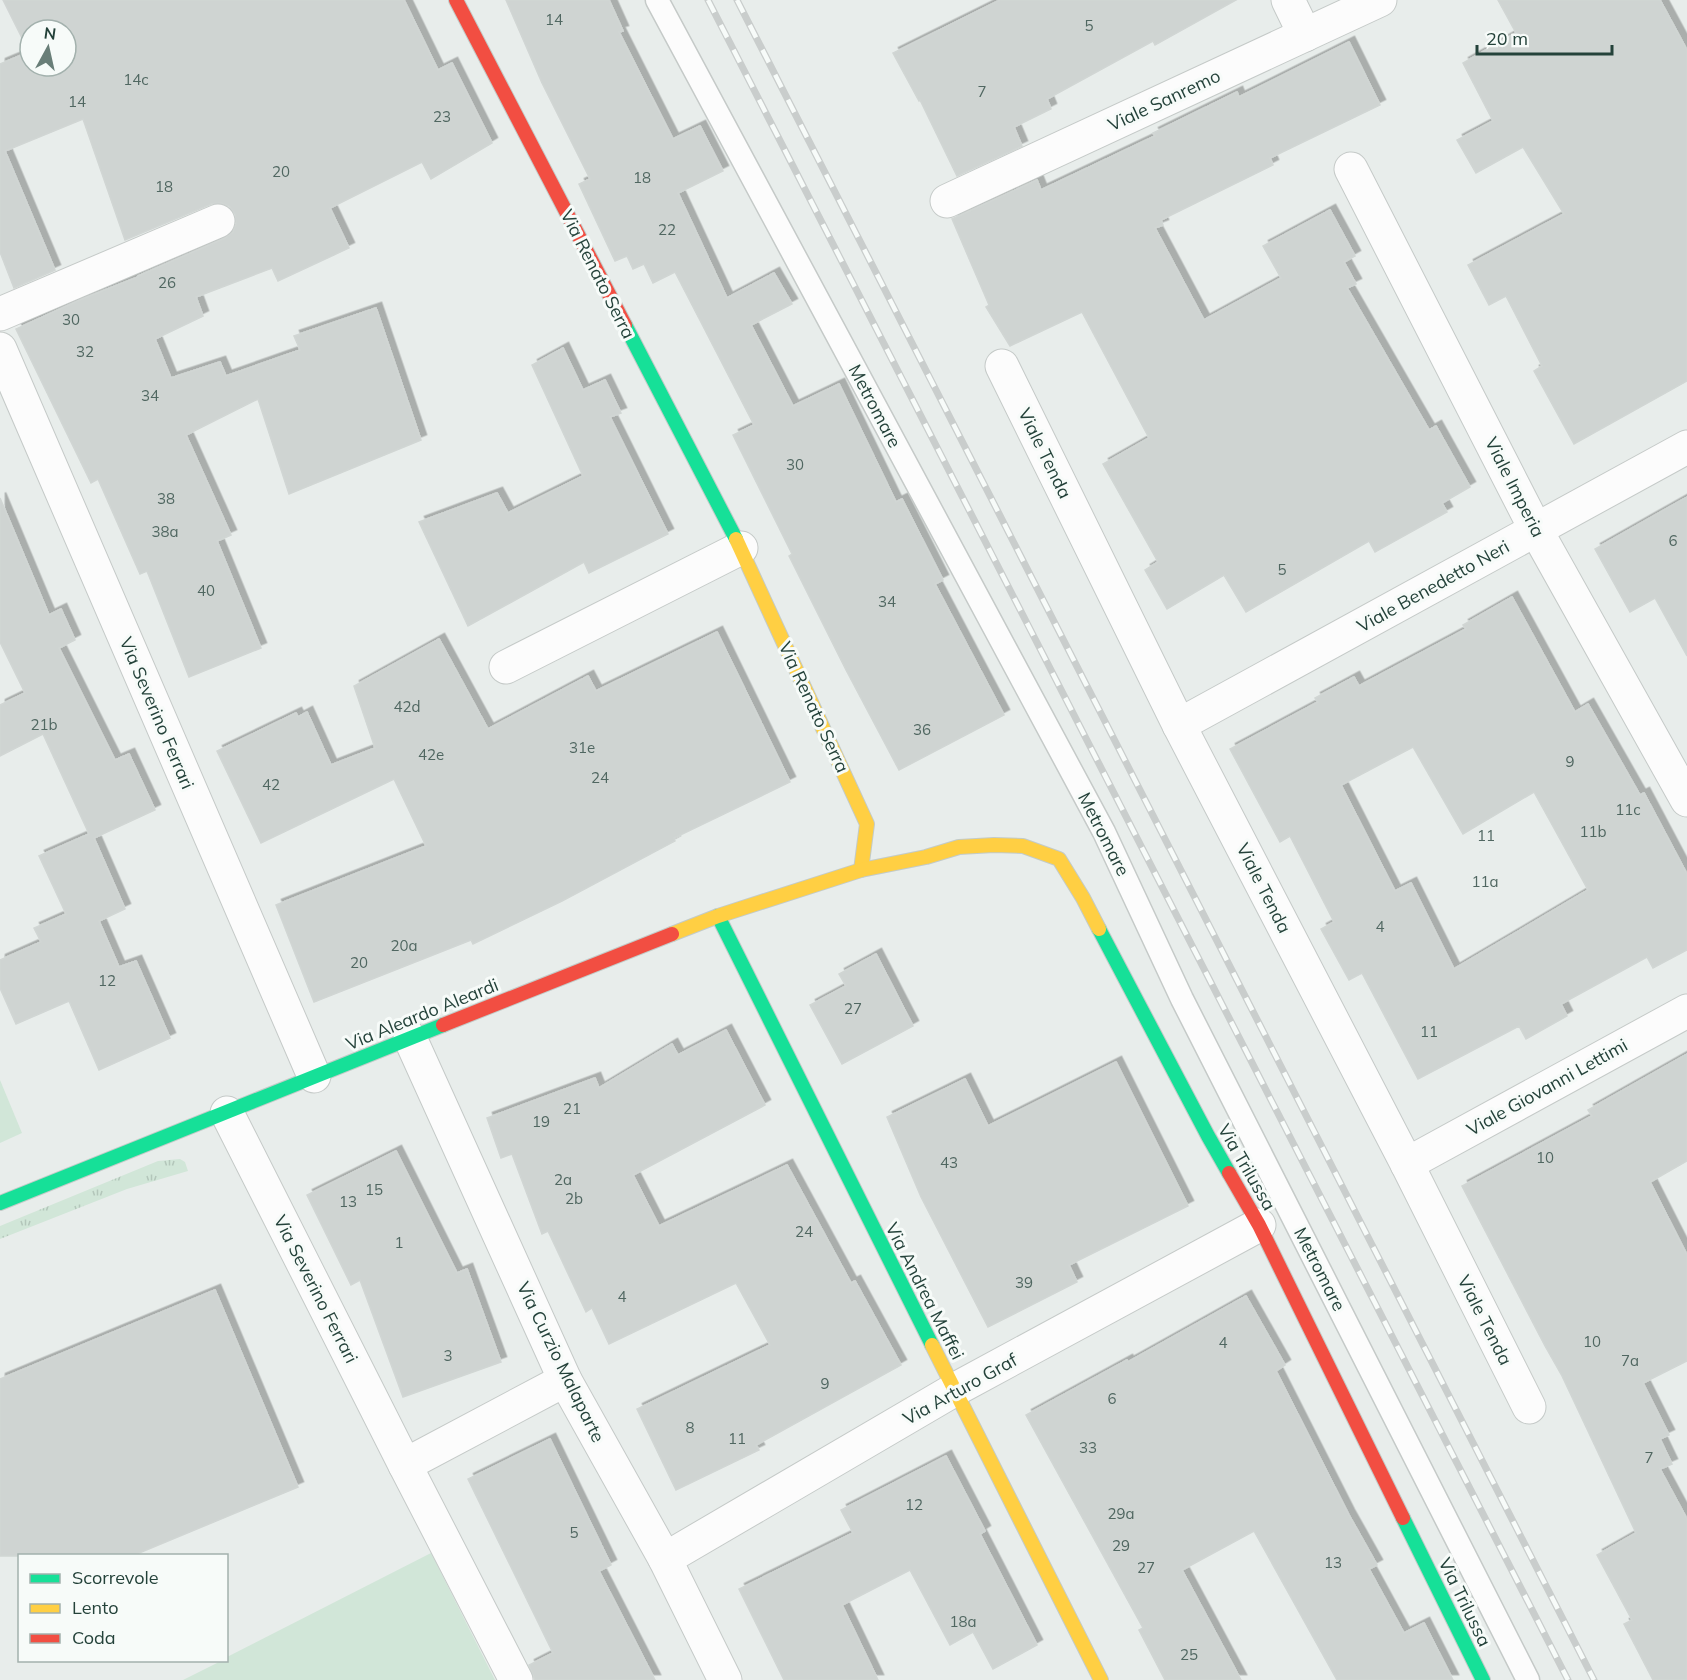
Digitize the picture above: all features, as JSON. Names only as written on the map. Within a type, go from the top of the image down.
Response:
[{"type":"street","name":"Via Renato Serra","points":[[456,0],[741,548],[867,824],[861,870]]},
{"type":"street","points":[[1288,0],[1305,35]]},
{"type":"street","name":"Viale Sanremo","points":[[947,201],[1380,0]]},
{"type":"street","name":"Viale Imperia","points":[[1350,169],[1536,530],[1687,800]]},
{"type":"street","points":[[0,314],[218,221]]},
{"type":"street","name":"Via Severino Ferrari","points":[[0,349],[314,1076]]},
{"type":"street","name":"Viale Tenda","points":[[1002,366],[1179,725],[1407,1164],[1529,1407]]},
{"type":"street","name":"Viale Benedetto Neri","points":[[1179,725],[1687,447]]},
{"type":"street","points":[[506,667],[741,548]]},
{"type":"street","name":"Via Trilussa","points":[[861,870],[971,846],[1023,846],[1059,859],[1083,898],[1208,1136],[1259,1225],[1483,1680]]},
{"type":"street","name":"Via Aleardo Aleardi","points":[[0,1203],[718,916],[861,870]]},
{"type":"street","name":"Via Andrea Maffei","points":[[718,916],[1101,1680]]},
{"type":"street","name":"Viale Giovanni Lettimi","points":[[1407,1164],[1687,1011]]},
{"type":"street","name":"Via Curzio Malaparte","points":[[410,1038],[565,1380],[664,1559],[725,1680]]},
{"type":"street","name":"Via Severino Ferrari","points":[[227,1113],[516,1680]]},
{"type":"street","name":"Via Arturo Graf","points":[[664,1559],[954,1390],[1259,1225]]},
{"type":"street","points":[[405,1465],[565,1380]]},
{"type":"lane","name":"Metromare","points":[[657,0],[1104,832],[1182,999],[1528,1680]]},
{"type":"green space","points":[[0,1080],[22,1133],[0,1143]]},
{"type":"green space","points":[[180,1159],[185,1162],[188,1171],[127,1189],[0,1239],[0,1226],[158,1161]]},
{"type":"green space","points":[[431,1553],[495,1680],[183,1680],[219,1662],[228,1662],[228,1656]]},
{"type":"building","points":[[3,0],[404,0],[438,70],[452,63],[492,143],[431,179],[422,162],[330,208],[349,248],[278,281],[272,268],[196,297],[203,316],[155,339],[171,378],[220,362],[226,376],[300,350],[294,336],[376,308],[421,440],[289,494],[258,399],[186,435],[231,535],[217,541],[261,648],[189,677],[147,571],[140,574],[98,479],[91,483],[16,329],[225,238],[233,232],[236,224],[235,214],[229,206],[221,203],[211,204],[125,240],[83,119],[5,151],[55,270],[14,288],[0,252],[0,64],[18,57],[18,78],[78,78],[78,18],[18,18],[18,30]]},
{"type":"building","points":[[506,0],[609,0],[623,31],[619,32],[673,139],[700,126],[723,171],[678,193],[727,298],[774,273],[792,304],[751,325],[793,406],[839,384],[896,502],[902,499],[943,580],[935,584],[1004,715],[899,770],[789,556],[792,554],[733,435],[754,425],[675,272],[653,283],[644,264],[633,269],[627,256],[615,261],[579,184],[590,179],[542,83]]},
{"type":"building","points":[[1000,0],[1236,0],[1155,45],[1153,41],[1047,99],[1051,109],[1014,127],[1022,146],[957,176],[920,100],[893,53]]},
{"type":"building","points":[[1498,0],[1660,0],[1687,50],[1687,381],[1574,444],[1534,371],[1542,366],[1506,296],[1489,305],[1468,265],[1564,214],[1523,147],[1476,173],[1457,140],[1493,121],[1463,63],[1516,33]]},
{"type":"building","points":[[1349,42],[1380,105],[1270,158],[1273,165],[1161,220],[1163,225],[1155,228],[1204,320],[1281,278],[1263,246],[1330,210],[1355,256],[1344,262],[1356,284],[1347,288],[1429,430],[1436,426],[1470,487],[1442,503],[1447,512],[1375,552],[1369,541],[1246,612],[1224,575],[1167,609],[1145,570],[1158,562],[1103,464],[1149,438],[1082,312],[1010,346],[986,307],[989,305],[952,219],[1037,180],[1041,190],[1155,136],[1153,133],[1237,92],[1239,97]]},
{"type":"building","points":[[563,348],[583,390],[605,380],[621,413],[610,417],[668,534],[589,573],[584,562],[468,626],[419,522],[497,493],[508,513],[583,476],[532,365]]},
{"type":"building","points":[[1687,497],[1687,656],[1655,598],[1630,612],[1595,549]]},
{"type":"building","points":[[0,498],[49,615],[61,609],[75,640],[59,648],[115,760],[129,754],[155,810],[94,838],[125,909],[99,921],[119,967],[136,961],[170,1038],[99,1070],[69,1001],[16,1024],[0,988],[0,960],[41,942],[34,928],[66,914],[39,856],[89,834],[43,734],[0,756],[0,705],[25,693],[0,642]]},
{"type":"building","points":[[1512,597],[1575,712],[1588,704],[1640,795],[1644,793],[1687,874],[1687,950],[1653,968],[1647,957],[1561,1004],[1567,1016],[1526,1039],[1519,1026],[1418,1079],[1362,973],[1349,980],[1321,929],[1334,922],[1290,836],[1280,842],[1230,749],[1318,702],[1315,698],[1354,677],[1359,686],[1466,629],[1463,625]],"holes":[[[1413,747],[1463,834],[1534,792],[1588,890],[1454,969],[1411,883],[1395,891],[1341,785]]]},
{"type":"building","points":[[717,632],[790,782],[674,838],[675,841],[562,901],[473,944],[471,940],[314,1002],[276,905],[426,846],[394,779],[261,843],[217,751],[296,713],[298,717],[307,712],[331,765],[375,748],[354,686],[439,639],[488,729],[588,676],[596,691]]},
{"type":"building","points":[[876,954],[913,1026],[842,1064],[810,1005],[846,986],[839,974]]},
{"type":"building","points":[[726,1030],[765,1105],[633,1175],[659,1226],[787,1165],[851,1283],[855,1281],[901,1365],[756,1445],[759,1450],[676,1490],[637,1409],[770,1345],[736,1283],[609,1344],[592,1308],[586,1312],[548,1231],[542,1234],[512,1154],[501,1158],[487,1118],[595,1078],[599,1088],[672,1044],[678,1055]]},
{"type":"building","points":[[1687,1054],[1687,1161],[1650,1182],[1687,1255],[1687,1361],[1643,1383],[1669,1435],[1660,1439],[1672,1464],[1660,1469],[1687,1519],[1687,1680],[1653,1680],[1624,1624],[1632,1620],[1597,1555],[1636,1533],[1562,1376],[1462,1186],[1592,1116],[1588,1110]]},
{"type":"building","points":[[1116,1062],[1188,1206],[1069,1265],[1077,1282],[988,1327],[921,1197],[887,1117],[965,1079],[988,1126]]},
{"type":"building","points":[[396,1151],[457,1273],[467,1269],[501,1362],[403,1397],[360,1280],[351,1285],[307,1195]]},
{"type":"building","points":[[215,1290],[298,1487],[137,1554],[0,1556],[0,1379]]},
{"type":"building","points":[[1246,1296],[1285,1365],[1276,1371],[1377,1565],[1369,1569],[1404,1633],[1424,1623],[1453,1680],[1337,1680],[1254,1531],[1182,1570],[1241,1680],[1165,1680],[1139,1630],[1143,1628],[1026,1415],[1127,1360],[1128,1362]]},
{"type":"building","points":[[550,1439],[611,1565],[599,1571],[655,1680],[535,1680],[529,1665],[553,1653],[468,1479]]},
{"type":"building","points":[[946,1456],[985,1531],[980,1534],[1037,1645],[993,1669],[973,1632],[950,1645],[910,1570],[842,1605],[878,1680],[784,1680],[739,1589],[853,1533],[841,1510]]},
{"type":"railway","points":[[708,0],[1568,1680]]},
{"type":"railway","points":[[737,0],[1594,1680]]},
{"type":"traffic: fast","points":[[625,325],[736,539]]},
{"type":"traffic: fast","points":[[718,916],[932,1345]]},
{"type":"traffic: fast","points":[[1099,929],[1229,1173]]},
{"type":"traffic: fast","points":[[0,1203],[443,1025]]},
{"type":"traffic: fast","points":[[1403,1518],[1483,1680]]},
{"type":"traffic: slow","points":[[736,539],[867,824],[861,870]]},
{"type":"traffic: slow","points":[[672,934],[718,916],[861,870],[926,857],[959,847],[994,845],[1023,846],[1059,859],[1099,929]]},
{"type":"traffic: slow","points":[[932,1345],[1101,1680]]},
{"type":"traffic: jam","points":[[456,0],[625,325]]},
{"type":"traffic: jam","points":[[443,1025],[672,934]]},
{"type":"traffic: jam","points":[[1229,1173],[1259,1225],[1403,1518]]}]
